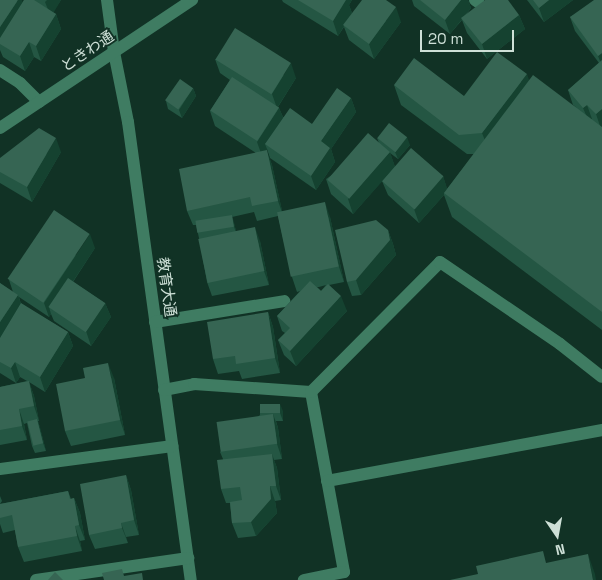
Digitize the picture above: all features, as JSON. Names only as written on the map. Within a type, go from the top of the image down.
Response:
[{"type":"street","name":"教育大通","points":[[107,0],[114,52],[128,122],[191,580]]},
{"type":"street","name":"ときわ通","points":[[0,128],[192,0]]},
{"type":"street","points":[[0,70],[20,83],[39,102]]},
{"type":"street","points":[[164,390],[194,384],[311,392],[440,262],[560,344],[602,377]]},
{"type":"street","points":[[155,322],[284,301]]},
{"type":"street","points":[[304,580],[344,572],[311,392]]},
{"type":"street","points":[[327,481],[602,430]]},
{"type":"street","points":[[0,469],[172,446]]},
{"type":"street","points":[[36,580],[188,558]]},
{"type":"building","points":[[0,0],[18,0],[0,27]]},
{"type":"building","points":[[24,0],[34,0],[56,14],[36,46],[29,42],[20,56],[0,44],[0,38]]},
{"type":"building","points":[[298,0],[346,0],[333,21]]},
{"type":"building","points":[[362,0],[386,0],[396,7],[369,44],[343,25]]},
{"type":"building","points":[[420,0],[461,0],[445,20]]},
{"type":"building","points":[[485,0],[508,0],[519,15],[482,44],[461,18]]},
{"type":"building","points":[[533,0],[549,0],[539,8]]},
{"type":"building","points":[[594,0],[602,0],[602,53],[598,56],[570,17]]},
{"type":"building","points":[[235,28],[291,63],[271,94],[215,59]]},
{"type":"building","points":[[497,52],[527,74],[482,133],[459,135],[394,85],[414,58],[464,96]]},
{"type":"building","points":[[602,60],[602,109],[596,114],[587,105],[583,108],[568,90]]},
{"type":"building","points":[[533,75],[602,127],[602,312],[444,193]]},
{"type":"building","points":[[232,77],[279,107],[257,141],[210,111]]},
{"type":"building","points":[[180,79],[193,88],[178,109],[165,100]]},
{"type":"building","points":[[337,88],[351,98],[321,141],[330,148],[311,176],[265,144],[290,108],[312,124]]},
{"type":"building","points":[[389,123],[407,137],[395,152],[377,138]]},
{"type":"building","points":[[39,128],[56,138],[27,187],[0,172],[0,158]]},
{"type":"building","points":[[368,133],[390,152],[349,199],[327,180]]},
{"type":"building","points":[[411,148],[443,176],[415,209],[382,181]]},
{"type":"building","points":[[267,150],[278,201],[252,206],[250,197],[187,211],[179,169]]},
{"type":"building","points":[[325,202],[339,267],[291,277],[277,212]]},
{"type":"building","points":[[54,210],[90,234],[43,303],[8,279]]},
{"type":"building","points":[[232,215],[234,227],[197,233],[195,221]]},
{"type":"building","points":[[376,220],[388,230],[390,240],[356,280],[347,282],[335,230]]},
{"type":"building","points":[[255,227],[264,271],[208,283],[198,239]]},
{"type":"building","points":[[68,278],[105,303],[86,332],[48,307]]},
{"type":"building","points":[[310,281],[321,291],[328,284],[341,296],[290,351],[278,340],[290,328],[277,316]]},
{"type":"building","points":[[0,283],[18,295],[0,322]]},
{"type":"building","points":[[21,303],[68,332],[40,377],[15,362],[11,368],[0,362],[0,338]]},
{"type":"building","points":[[268,312],[275,358],[236,364],[235,356],[213,359],[207,322]]},
{"type":"building","points":[[108,363],[120,420],[65,431],[56,384],[85,378],[83,368]]},
{"type":"building","points":[[29,381],[34,406],[19,409],[22,426],[0,430],[0,387]]},
{"type":"building","points":[[260,404],[280,404],[280,413],[260,413]]},
{"type":"building","points":[[273,414],[277,444],[221,452],[217,422]]},
{"type":"building","points":[[37,419],[43,443],[33,446],[27,421]]},
{"type":"building","points":[[272,454],[276,486],[270,486],[271,499],[251,522],[232,523],[230,502],[242,500],[240,487],[221,489],[217,460]]},
{"type":"building","points":[[126,475],[134,520],[121,523],[122,528],[89,535],[80,484]]},
{"type":"building","points":[[68,491],[70,499],[74,498],[79,525],[75,526],[77,536],[18,547],[12,515],[0,518],[0,504]]},
{"type":"building","points":[[543,551],[546,563],[588,554],[593,580],[450,580],[478,574],[476,566]]},
{"type":"building","points":[[122,569],[124,576],[142,573],[143,580],[104,580],[102,573]]},
{"type":"building","points":[[55,572],[63,580],[48,580]]}]
